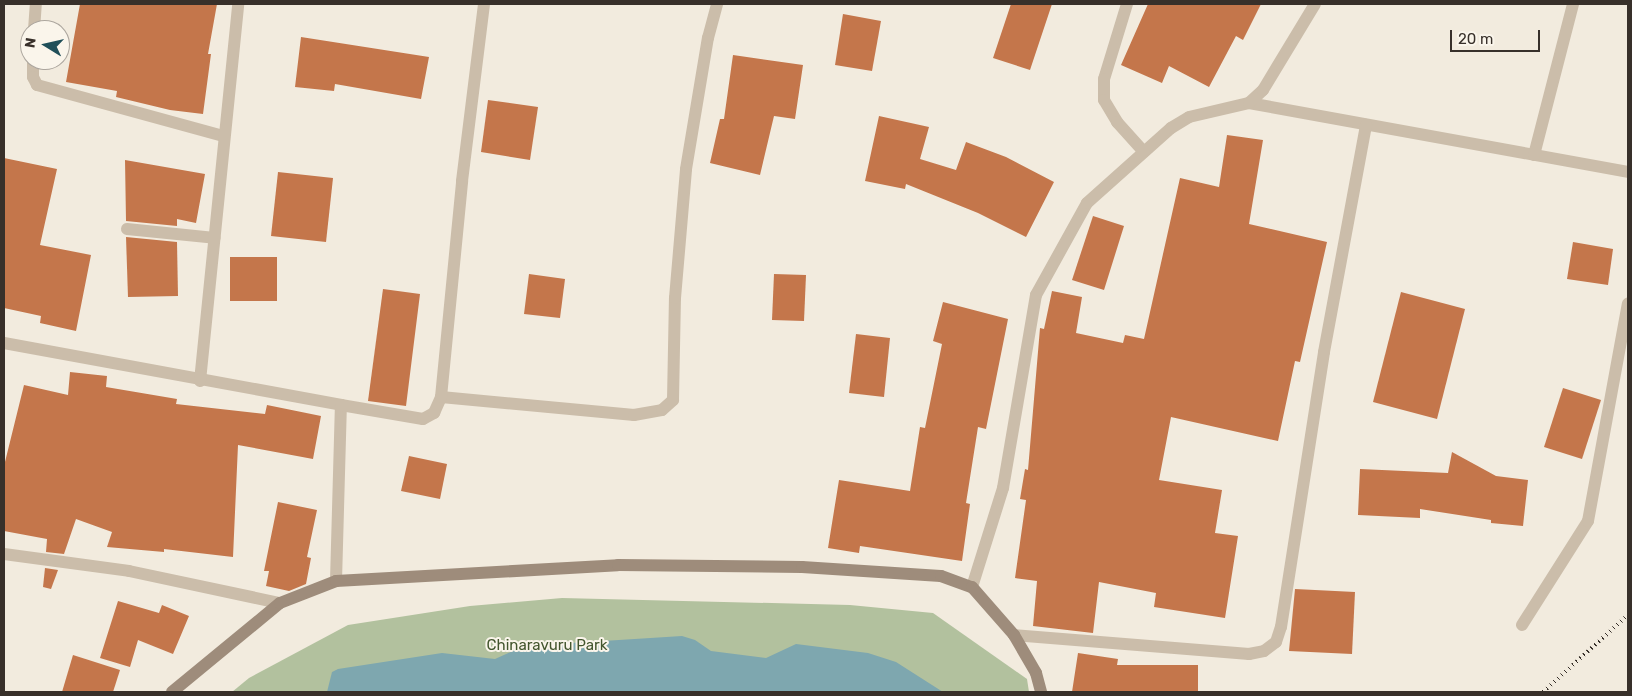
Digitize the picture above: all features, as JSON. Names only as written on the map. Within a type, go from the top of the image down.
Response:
[{"type":"main road","points":[[172,692],[280,603],[336,581],[618,565],[802,567],[941,576],[972,587],[1014,635],[1036,673],[1042,692]]},
{"type":"street","points":[[35,20],[36,4]]},
{"type":"street","points":[[200,381],[238,4]]},
{"type":"street","points":[[4,343],[200,381],[423,419],[434,413],[441,397],[462,181],[484,4]]},
{"type":"street","points":[[441,397],[634,415],[662,410],[673,400],[675,298],[686,169],[708,38],[717,4]]},
{"type":"street","points":[[1127,4],[1104,79],[1104,100],[1117,122],[1144,152]]},
{"type":"street","points":[[1249,104],[1263,90],[1315,4]]},
{"type":"street","points":[[1534,155],[1573,4]]},
{"type":"street","points":[[33,70],[33,77],[37,85],[69,96],[224,136]]},
{"type":"street","points":[[972,587],[1003,488],[1036,295],[1087,203],[1171,128],[1188,117],[1249,104],[1628,172]]},
{"type":"street","points":[[1014,635],[1249,654],[1264,651],[1276,642],[1281,627],[1324,352],[1366,125]]},
{"type":"street","points":[[127,229],[215,238]]},
{"type":"street","points":[[1522,625],[1588,522],[1628,304]]},
{"type":"street","points":[[336,581],[341,405]]},
{"type":"street","points":[[4,554],[129,571],[280,603]]},
{"type":"green space","name":"Chinaravuru Park","points":[[562,598],[850,605],[933,613],[1027,679],[1029,692],[232,692],[249,678],[348,625],[470,606]]},
{"type":"water","points":[[682,636],[695,640],[711,651],[766,658],[796,644],[868,653],[896,662],[943,692],[327,692],[332,672],[338,669],[442,653],[495,659],[524,646]]},
{"type":"building","points":[[80,4],[217,4],[208,54],[211,54],[203,114],[170,110],[116,97],[117,91],[66,82],[68,70],[70,70],[70,60]]},
{"type":"building","points":[[1011,4],[1052,4],[1030,70],[993,58]]},
{"type":"building","points":[[1148,4],[1261,4],[1243,40],[1236,36],[1209,87],[1169,66],[1162,83],[1121,65]]},
{"type":"building","points":[[843,14],[881,21],[872,71],[835,65]]},
{"type":"building","points":[[301,37],[429,57],[421,99],[335,84],[334,91],[295,87]]},
{"type":"building","points":[[733,55],[803,65],[795,119],[774,116],[760,175],[710,163],[720,119],[724,119]]},
{"type":"building","points":[[488,100],[538,107],[530,160],[481,152]]},
{"type":"building","points":[[879,116],[929,127],[920,159],[956,170],[966,142],[1006,157],[1054,182],[1026,237],[978,213],[906,184],[905,189],[865,181]]},
{"type":"building","points":[[1227,135],[1263,140],[1249,224],[1327,242],[1300,362],[1295,361],[1278,441],[1171,417],[1159,480],[1222,490],[1215,533],[1238,536],[1225,618],[1154,607],[1156,593],[1099,582],[1093,633],[1033,626],[1037,581],[1015,578],[1026,500],[1020,499],[1025,469],[1028,470],[1040,328],[1044,329],[1052,291],[1082,297],[1076,333],[1123,343],[1125,335],[1144,339],[1180,178],[1219,187]]},
{"type":"building","points":[[4,158],[57,169],[40,245],[91,255],[76,331],[40,323],[41,316],[4,308]]},
{"type":"building","points":[[125,160],[205,174],[196,223],[177,219],[177,226],[126,221]]},
{"type":"building","points":[[278,172],[333,178],[326,242],[271,236]]},
{"type":"building","points":[[1093,216],[1124,226],[1104,290],[1072,280]]},
{"type":"building","points":[[126,237],[177,242],[178,296],[128,297]]},
{"type":"building","points":[[1573,242],[1613,249],[1608,285],[1567,279]]},
{"type":"building","points":[[230,257],[277,257],[277,301],[230,301]]},
{"type":"building","points":[[529,274],[565,279],[560,318],[524,314]]},
{"type":"building","points":[[774,274],[806,275],[804,321],[772,320]]},
{"type":"building","points":[[383,289],[420,294],[406,406],[368,401]]},
{"type":"building","points":[[1401,292],[1465,309],[1437,419],[1373,402]]},
{"type":"building","points":[[943,302],[1008,319],[986,429],[978,427],[966,503],[970,504],[962,561],[860,546],[859,553],[828,548],[839,480],[910,491],[920,427],[925,428],[942,344],[933,341]]},
{"type":"building","points":[[856,334],[890,338],[884,397],[849,393]]},
{"type":"building","points":[[70,372],[107,376],[106,387],[177,399],[176,404],[265,414],[267,405],[321,416],[313,459],[238,445],[233,557],[164,549],[164,552],[107,547],[112,532],[76,519],[64,554],[46,552],[47,539],[4,531],[4,466],[24,385],[68,395]]},
{"type":"building","points":[[1563,388],[1601,400],[1582,459],[1544,447]]},
{"type":"building","points":[[1452,452],[1496,476],[1528,480],[1523,526],[1491,523],[1491,520],[1420,509],[1420,518],[1358,515],[1360,469],[1448,473]]},
{"type":"building","points":[[409,456],[447,464],[440,499],[401,491]]},
{"type":"building","points":[[278,502],[317,510],[307,557],[311,558],[306,584],[289,591],[266,586],[269,571],[264,571]]},
{"type":"building","points":[[45,568],[58,570],[51,589],[43,587]]},
{"type":"building","points":[[1295,589],[1355,592],[1352,654],[1289,651]]},
{"type":"building","points":[[118,601],[159,613],[162,605],[189,616],[173,654],[138,640],[130,667],[100,658]]},
{"type":"building","points":[[1078,653],[1118,659],[1117,665],[1198,665],[1198,692],[1072,692]]},
{"type":"building","points":[[73,655],[120,670],[113,692],[62,692]]},
{"type":"railway","points":[[1543,692],[1628,615]]}]
